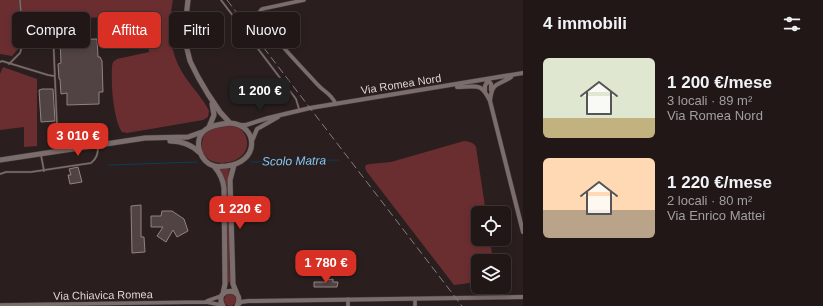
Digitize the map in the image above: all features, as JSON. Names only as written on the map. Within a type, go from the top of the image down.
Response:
[{"type":"main road","points":[[188,0],[185,27],[187,49],[190,61],[208,94],[220,112],[230,123]]},
{"type":"main road","points":[[208,94],[214,110],[210,127]]},
{"type":"main road","points":[[0,160],[145,138],[188,137],[202,132],[210,127],[230,123],[244,127],[249,134],[251,143],[248,156],[244,160],[234,165],[214,166]]},
{"type":"main road","points":[[200,152],[199,144],[202,132]]},
{"type":"main road","points":[[156,138],[187,143],[194,147],[200,152],[205,161],[214,166],[219,172],[223,181],[225,284],[222,295],[222,305]]},
{"type":"main road","points":[[234,165],[230,180],[233,284],[238,295],[237,305]]},
{"type":"main road","points":[[222,295],[230,291],[238,295]]},
{"type":"street","points":[[304,0],[262,9],[260,14],[273,34],[319,86],[332,96],[336,104]]},
{"type":"street","name":"Via Romea Nord","points":[[240,125],[246,125],[299,111],[336,104],[523,74]]},
{"type":"street","points":[[491,92],[494,86],[500,81],[508,79],[513,75]]},
{"type":"street","points":[[490,101],[491,84],[488,80],[484,86],[485,91],[490,101],[523,229]]},
{"type":"street","points":[[453,86],[474,86],[485,91]]},
{"type":"street","name":"Via Romea Nord","points":[[251,143],[257,129],[283,115]]},
{"type":"street","name":"Via Chiavica Romea","points":[[206,302],[222,295]]},
{"type":"street","points":[[238,295],[248,301]]},
{"type":"street","points":[[237,305],[241,302],[248,301],[523,297]]},
{"type":"street","points":[[415,298],[415,306]]},
{"type":"street","points":[[348,300],[348,306]]},
{"type":"street","name":"Via Chiavica Romea","points":[[0,305],[112,305],[206,302],[222,305]]},
{"type":"lane","points":[[9,64],[20,53],[22,43],[20,0]]},
{"type":"lane","points":[[221,0],[296,99],[299,111]]},
{"type":"lane","points":[[53,48],[58,152]]},
{"type":"lane","points":[[0,62],[2,61],[54,76]]},
{"type":"lane","points":[[0,174],[6,172],[44,171],[91,163],[96,160],[98,145]]},
{"type":"lane","points":[[41,154],[44,171]]},
{"type":"shaded area","points":[[0,0],[173,0],[171,12],[169,12],[169,48],[172,48],[182,72],[207,107],[209,111],[208,117],[203,120],[127,133],[122,132],[119,126],[116,118],[112,91],[113,62],[117,59],[149,52],[148,48],[161,48],[161,12],[98,12],[98,17],[90,18],[90,12],[12,12],[12,48],[18,49],[12,56],[0,54]]},
{"type":"shaded area","points":[[3,67],[37,79],[37,146],[24,147],[24,127],[0,130],[0,74]]},
{"type":"shaded area","points":[[226,125],[243,131],[246,137],[247,147],[242,156],[234,161],[224,163],[214,162],[206,157],[202,148],[204,135],[212,128]]},
{"type":"shaded area","points":[[464,141],[472,143],[476,147],[485,206],[471,206],[471,246],[491,246],[492,254],[471,254],[471,283],[454,285],[365,168],[366,165],[370,164],[391,162]]},
{"type":"shaded area","points":[[229,168],[230,282],[227,283],[225,186],[218,169]]},
{"type":"shaded area","points":[[228,294],[232,294],[236,300],[232,306],[228,306],[224,302],[224,298]]},
{"type":"building","points":[[90,39],[97,39],[98,57],[100,57],[102,61],[103,92],[99,92],[99,104],[67,105],[67,93],[61,94],[59,79],[58,64],[61,63],[60,48],[90,48]]},
{"type":"building","points":[[53,89],[55,121],[41,122],[39,90]]},
{"type":"building","points":[[78,167],[82,182],[70,184],[68,175],[71,175],[69,169]]},
{"type":"building","points":[[141,205],[141,237],[144,237],[145,252],[132,253],[131,206]]},
{"type":"building","points":[[162,211],[172,211],[184,219],[188,231],[177,237],[173,230],[166,242],[157,236],[163,227],[151,227],[151,216],[161,216]]},
{"type":"building","points":[[333,279],[333,282],[338,282],[337,287],[314,287],[314,282],[326,282],[326,280]]},
{"type":"waterway","name":"Scolo Matra","points":[[251,162],[338,160]]},
{"type":"waterway","name":"Scolo Matra","points":[[109,165],[197,162]]},
{"type":"railway","points":[[227,0],[462,306]]}]
